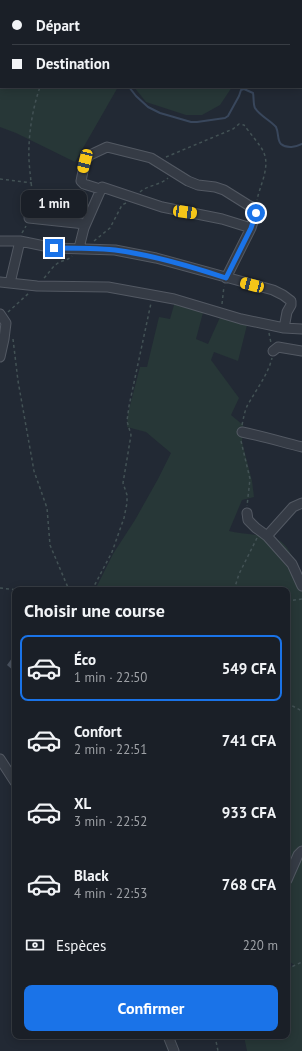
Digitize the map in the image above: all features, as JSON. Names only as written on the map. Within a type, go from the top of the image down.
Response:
[{"type":"street","points":[[100,190],[84,184],[81,181],[85,161],[90,155],[107,147],[157,160],[168,170],[188,181],[198,185],[215,187],[224,190],[248,205],[256,208],[257,209],[251,228],[226,278]]},
{"type":"street","points":[[79,248],[85,224],[102,187],[162,207],[222,219],[251,228]]},
{"type":"street","points":[[29,218],[85,224]]},
{"type":"street","points":[[0,240],[20,241],[54,248],[115,250],[156,258],[273,290],[291,301],[284,328]]},
{"type":"street","points":[[10,283],[20,241]]},
{"type":"street","points":[[0,282],[37,286],[108,287],[174,299],[241,319],[284,328],[302,330]]},
{"type":"street","points":[[0,314],[6,323],[0,357]]},
{"type":"street","points":[[273,351],[278,347],[302,351]]},
{"type":"street","points":[[242,432],[302,447]]},
{"type":"street","points":[[264,533],[293,507],[302,503]]},
{"type":"street","points":[[247,513],[248,520],[264,533],[292,564],[302,586]]},
{"type":"street","points":[[0,759],[12,777]]},
{"type":"street","points":[[290,873],[298,855],[302,851]]},
{"type":"street","points":[[169,1039],[174,1051]]},
{"type":"path","points":[[20,241],[33,209],[29,160],[35,101],[40,88]]},
{"type":"path","points":[[157,160],[233,129],[239,124],[244,125],[264,153],[266,164],[256,208]]},
{"type":"path","points":[[0,179],[32,183]]},
{"type":"path","points":[[221,312],[226,278]]},
{"type":"path","points":[[94,587],[112,552],[124,518],[127,495],[123,482],[131,435],[127,421],[153,295]]},
{"type":"path","points":[[247,513],[247,498],[250,479],[241,441],[245,411],[249,401],[264,377],[271,361],[273,351],[268,332],[261,323]]},
{"type":"path","points":[[12,334],[34,471],[47,508],[50,545],[68,587]]},
{"type":"path","points":[[235,587],[238,574],[264,533]]},
{"type":"path","points":[[0,588],[12,589]]},
{"type":"path","points":[[290,601],[302,599]]},
{"type":"path","points":[[290,705],[302,711]]},
{"type":"path","points":[[290,968],[302,962]]},
{"type":"path","points":[[216,1039],[218,1051]]},
{"type":"shaded area","points":[[0,88],[117,88],[75,162],[16,133],[0,127]]},
{"type":"shaded area","points":[[135,88],[231,88],[220,105],[202,115],[186,115],[146,102]]},
{"type":"shaded area","points":[[176,298],[205,305],[196,339],[208,344],[222,313],[247,325],[238,361],[214,352],[211,360],[239,398],[231,415],[243,425],[242,442],[252,481],[254,497],[242,500],[229,531],[276,539],[281,542],[286,546],[293,558],[302,584],[302,1051],[247,1051],[245,1039],[290,1039],[290,967],[294,965],[290,962],[290,587],[96,587],[113,554],[135,520],[171,453],[146,432],[127,427],[128,413],[140,367],[147,367],[159,317],[170,319]]},
{"type":"building","points":[[12,658],[12,669],[7,665]]},
{"type":"waterway","points":[[130,88],[148,107],[160,113],[191,122],[225,118],[228,116],[241,90],[244,89],[253,93],[255,108],[276,127],[279,140],[283,146],[292,147],[302,144]]},
{"type":"route","points":[[54,248],[115,250],[156,258],[226,278],[251,228],[256,213]]}]
